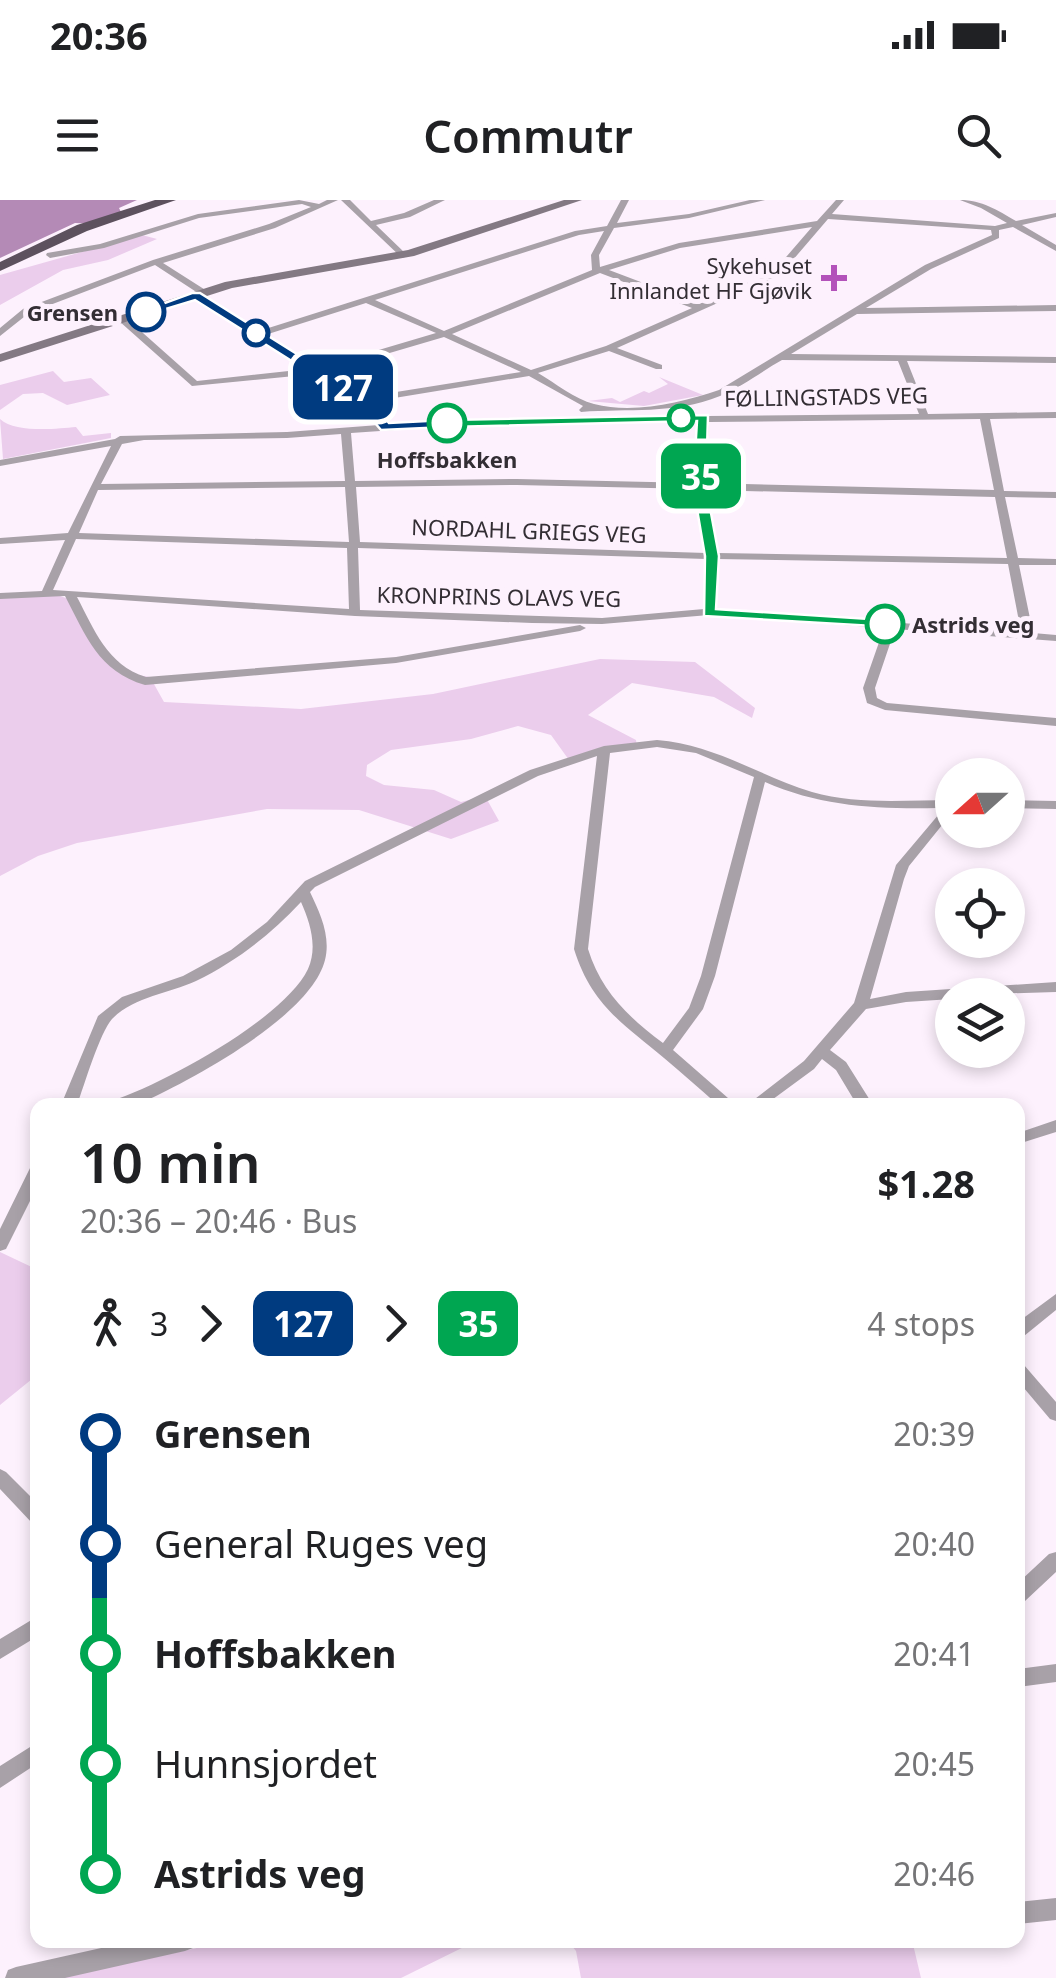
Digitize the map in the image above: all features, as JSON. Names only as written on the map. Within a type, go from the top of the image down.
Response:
[{"type":"highway","points":[[0,266],[82,228],[169,200]]},
{"type":"main road","points":[[0,358],[257,278],[402,255],[576,200]]},
{"type":"street","points":[[0,332],[26,312],[156,262],[272,226],[334,200]]},
{"type":"street","points":[[345,200],[402,255]]},
{"type":"street","points":[[369,224],[408,215],[441,200]]},
{"type":"street","points":[[599,270],[595,255],[625,200]]},
{"type":"street","points":[[259,334],[548,242],[761,200]]},
{"type":"street","points":[[363,400],[530,373],[608,348],[776,273],[840,200]]},
{"type":"street","points":[[964,200],[985,202],[1014,225],[1056,248]]},
{"type":"street","points":[[50,255],[101,246],[196,217],[302,202],[319,206]]},
{"type":"street","points":[[122,319],[195,384],[319,371],[444,334],[599,270],[678,246],[824,219],[996,228],[1056,215]]},
{"type":"street","points":[[369,300],[530,373],[589,406],[629,410],[691,402],[728,390],[928,267],[996,236],[996,228]]},
{"type":"street","points":[[156,262],[363,400],[386,427]]},
{"type":"street","points":[[599,270],[698,306]]},
{"type":"street","points":[[856,312],[1056,308]]},
{"type":"street","points":[[608,348],[659,367]]},
{"type":"street","points":[[782,357],[1056,360]]},
{"type":"street","points":[[902,360],[924,415]]},
{"type":"street","points":[[583,418],[582,412],[589,406]]},
{"type":"street","points":[[984,415],[1027,634]]},
{"type":"street","name":"FØLLINGSTADS VEG","points":[[0,463],[120,440],[583,418],[1056,415]]},
{"type":"street","points":[[704,418],[700,486],[712,556],[709,612]]},
{"type":"street","points":[[346,430],[356,613]]},
{"type":"street","points":[[48,592],[94,487],[120,440]]},
{"type":"street","points":[[94,487],[350,482],[1056,495]]},
{"type":"street","name":"NORDAHL GRIEGS VEG","points":[[0,541],[75,536],[712,556],[1056,562]]},
{"type":"street","name":"KRONPRINS OLAVS VEG","points":[[0,596],[48,592],[356,613],[602,622],[709,612],[1056,638]]},
{"type":"street","points":[[70,593],[108,664],[125,677],[144,681],[396,660],[602,622]]},
{"type":"street","points":[[890,624],[870,688],[871,700],[885,706],[1056,722]]},
{"type":"street","points":[[72,1098],[103,1019],[112,1010],[128,1000],[188,979],[236,954],[272,925],[302,890],[534,773],[604,750],[666,743],[701,751],[822,798],[935,803]]},
{"type":"street","points":[[604,750],[581,949],[586,971],[604,999],[632,1026],[720,1098]]},
{"type":"street","points":[[666,1051],[696,1010],[708,976],[760,777]]},
{"type":"street","points":[[1025,804],[1056,805]]},
{"type":"street","points":[[766,1098],[822,1052],[861,1005],[897,879],[935,825]]},
{"type":"street","points":[[139,1098],[238,1043],[292,1000],[314,972],[318,921],[302,890]]},
{"type":"street","points":[[861,1005],[906,997],[1056,987]]},
{"type":"street","points":[[822,1052],[841,1066],[861,1098]]},
{"type":"street","points":[[1025,1137],[1056,1126]]},
{"type":"street","points":[[0,1245],[30,1184]]},
{"type":"street","points":[[1025,1325],[1056,1301]]},
{"type":"street","points":[[1025,1378],[1056,1414]]},
{"type":"street","points":[[0,1477],[30,1509]]},
{"type":"street","points":[[1025,1589],[1056,1560]]},
{"type":"street","points":[[0,1650],[30,1629]]},
{"type":"street","points":[[1025,1677],[1056,1673]]},
{"type":"street","points":[[0,1778],[30,1757]]},
{"type":"street","points":[[1025,1913],[1056,1909]]},
{"type":"street","points":[[16,1978],[149,1948]]},
{"type":"shaded area","points":[[0,200],[137,200],[119,208],[123,216],[97,224],[75,223],[0,258]]},
{"type":"shaded area","points":[[142,235],[157,239],[108,260],[63,270],[0,305],[0,275]]},
{"type":"shaded area","points":[[53,371],[64,382],[91,378],[110,395],[67,405],[43,393],[23,394],[0,410],[0,385]]},
{"type":"shaded area","points":[[659,377],[703,395],[644,406],[588,401],[612,398],[620,402],[644,391],[649,393],[668,384]]},
{"type":"shaded area","points":[[0,419],[25,428],[76,427],[83,436],[111,433],[111,438],[3,459]]},
{"type":"shaded area","points":[[45,591],[75,601],[118,672],[150,677],[164,702],[301,709],[433,694],[600,659],[695,662],[755,708],[752,718],[714,697],[632,683],[588,715],[636,740],[637,747],[569,760],[551,735],[518,726],[471,739],[391,750],[367,765],[366,776],[384,785],[434,790],[461,802],[485,796],[499,821],[451,839],[359,810],[267,809],[77,843],[38,856],[0,876],[0,597]]},
{"type":"shaded area","points":[[0,1252],[30,1266],[30,1381],[0,1405]]},
{"type":"shaded area","points":[[197,1948],[462,1948],[401,1978],[54,1978]]},
{"type":"shaded area","points":[[574,1948],[914,1948],[921,1978],[581,1978]]},
{"type":"bus line","name":"127","points":[[146,312],[196,296],[363,400],[386,427],[447,423]]},
{"type":"bus line","name":"35","points":[[447,423],[704,418],[700,486],[712,556],[709,612],[885,624]]},
{"type":"place","name":"Sykehuset Innlandet HF Gjøvik","points":[[834,278]]},
{"type":"place","name":"Grensen","points":[[146,312]]},
{"type":"place","name":"Hoffsbakken","points":[[447,423]]},
{"type":"place","name":"Astrids veg","points":[[885,624]]}]
